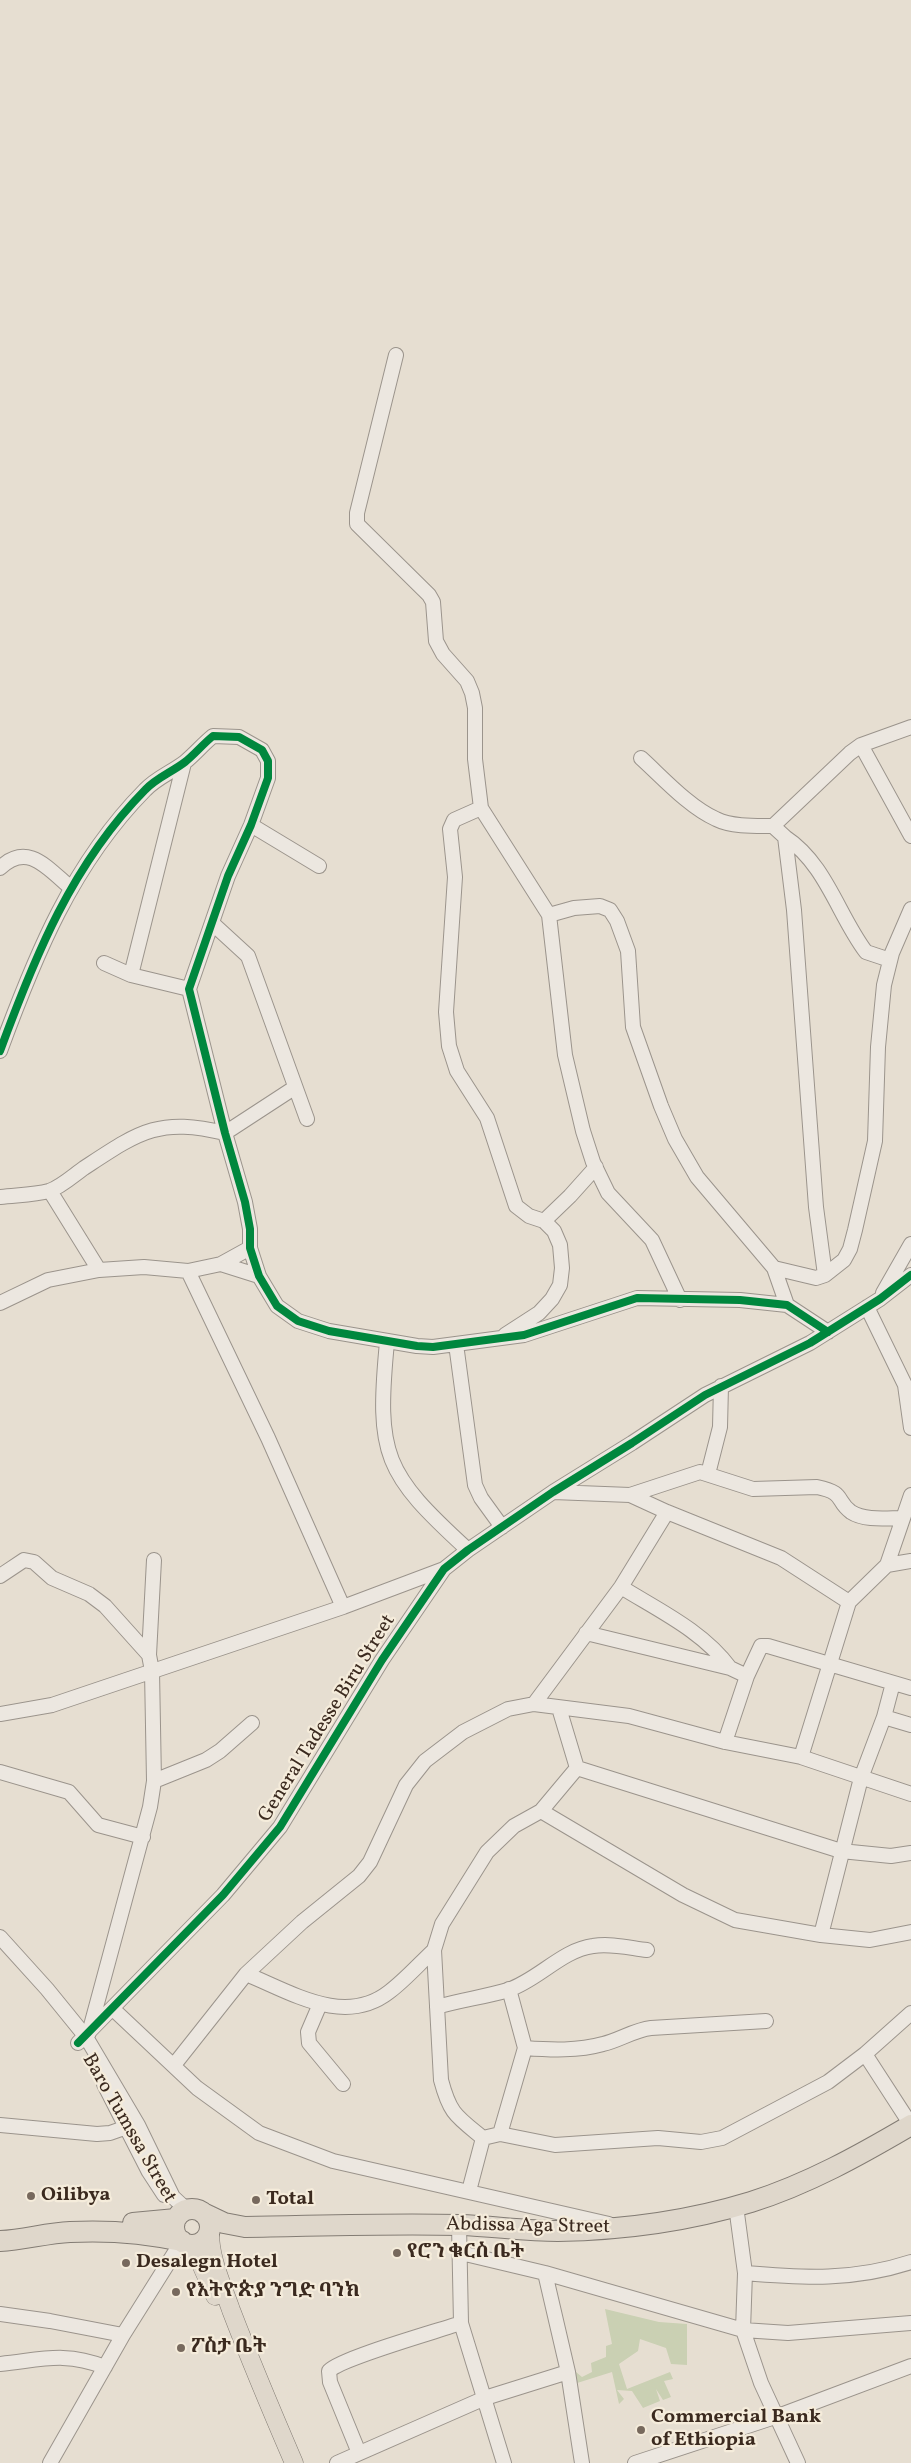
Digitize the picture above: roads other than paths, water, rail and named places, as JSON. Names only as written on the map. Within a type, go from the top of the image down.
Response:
[{"type":"highway","name":"Abdissa Aga Street","points":[[8,2235],[68,2227],[135,2233],[224,2223],[244,2227],[459,2225],[556,2231],[624,2228],[676,2220],[736,2206],[796,2186],[859,2156],[911,2125]]},
{"type":"main road","points":[[193,2226],[200,2262],[226,2310],[283,2463]]},
{"type":"main road","points":[[193,2226],[220,2278],[226,2310]]},
{"type":"main road","points":[[242,2352],[294,2463]]},
{"type":"street","points":[[396,355],[356,513],[357,524],[429,595],[433,602],[436,641],[442,654],[467,681],[472,693],[475,708],[474,744],[481,808],[549,916],[558,1002],[569,1079],[583,1131],[608,1193],[652,1240],[680,1300]]},
{"type":"street","points":[[773,826],[850,753],[861,745],[911,727]]},
{"type":"street","points":[[0,1051],[46,936],[71,888],[105,838],[145,790],[184,762],[213,736],[239,737],[262,750],[268,761],[268,778],[251,826],[228,876],[189,988],[225,1133],[248,1215],[250,1248],[258,1276],[277,1306],[298,1321],[329,1331],[416,1346],[456,1344],[524,1335],[587,1316],[625,1300],[637,1298],[740,1300],[787,1305],[828,1332]]},
{"type":"street","points":[[861,745],[911,836]]},
{"type":"street","points":[[641,758],[689,801],[716,820],[747,826],[773,826],[796,844],[830,888],[866,952],[890,960]]},
{"type":"street","points":[[131,975],[184,762]]},
{"type":"street","points":[[481,808],[454,820],[450,829],[455,877],[446,1012],[449,1046],[457,1071],[487,1118],[516,1206],[529,1216],[544,1221],[554,1231],[560,1246],[562,1268],[560,1286],[539,1313],[502,1337]]},
{"type":"street","points":[[251,826],[319,866]]},
{"type":"street","points":[[785,837],[794,910],[816,1207],[825,1275]]},
{"type":"street","points":[[0,868],[8,861],[22,856],[35,859],[71,888]]},
{"type":"street","points":[[549,916],[589,906],[600,906],[610,910],[628,951],[633,1028],[675,1139],[697,1177],[774,1268],[787,1305]]},
{"type":"street","points":[[774,1268],[816,1278],[825,1275],[844,1260],[850,1249],[875,1141],[881,1014],[890,960],[899,934],[911,909]]},
{"type":"street","points":[[212,923],[248,956],[294,1088],[307,1118]]},
{"type":"street","points":[[104,963],[131,975],[189,988]]},
{"type":"street","points":[[0,1197],[50,1191],[123,1142],[148,1130],[166,1126],[185,1126],[225,1133],[294,1088]]},
{"type":"street","points":[[544,1221],[596,1167]]},
{"type":"street","points":[[50,1191],[99,1270]]},
{"type":"street","points":[[880,1299],[911,1244]]},
{"type":"street","points":[[0,1303],[48,1280],[99,1270],[144,1267],[188,1271],[221,1264],[250,1248]]},
{"type":"street","points":[[221,1264],[258,1276]]},
{"type":"street","points":[[188,1271],[268,1438],[343,1607]]},
{"type":"street","name":"General Tadesse Biru Street","points":[[84,2038],[223,1896],[280,1827],[382,1660],[444,1568],[553,1492],[721,1386],[810,1343],[880,1299],[911,1275]]},
{"type":"street","points":[[868,1307],[905,1385],[911,1428]]},
{"type":"street","points":[[387,1342],[382,1407],[384,1439],[388,1455],[405,1487],[414,1499],[468,1550]]},
{"type":"street","points":[[456,1344],[476,1485],[481,1498],[502,1527]]},
{"type":"street","points":[[708,1474],[720,1427],[721,1386]]},
{"type":"street","points":[[553,1492],[630,1495],[691,1473],[708,1474],[753,1489],[817,1487],[827,1489],[840,1497],[851,1512],[858,1515],[903,1518]]},
{"type":"street","points":[[630,1495],[781,1558],[849,1602]]},
{"type":"street","points":[[801,1757],[849,1602],[887,1565],[911,1495]]},
{"type":"street","points":[[534,1704],[621,1587],[667,1512]]},
{"type":"street","points":[[0,1576],[24,1560],[34,1562],[52,1578],[89,1594],[105,1606],[149,1655]]},
{"type":"street","points":[[84,2038],[143,1837],[154,1781],[152,1671],[149,1655],[154,1560]]},
{"type":"street","points":[[887,1565],[911,1561]]},
{"type":"street","points":[[0,1714],[52,1705],[343,1607],[444,1568]]},
{"type":"street","points":[[621,1587],[703,1639],[718,1652],[730,1668]]},
{"type":"street","points":[[586,1633],[730,1668],[747,1676]]},
{"type":"street","points":[[725,1742],[747,1676],[761,1646],[768,1646],[829,1663],[911,1688]]},
{"type":"street","points":[[821,1935],[861,1778],[884,1717],[893,1683]]},
{"type":"street","points":[[174,2065],[246,1974],[302,1922],[359,1876],[378,1849],[406,1786],[416,1770],[436,1751],[481,1721],[508,1709],[534,1704],[629,1716],[725,1742],[801,1757],[911,1794]]},
{"type":"street","points":[[559,1708],[577,1768]]},
{"type":"street","points":[[884,1717],[911,1725]]},
{"type":"street","points":[[154,1781],[206,1760],[252,1723]]},
{"type":"street","points":[[483,2138],[451,2111],[441,2080],[434,1950],[447,1916],[487,1852],[514,1826],[541,1811],[577,1768]]},
{"type":"street","points":[[577,1768],[841,1851],[891,1856],[911,1853]]},
{"type":"street","points":[[0,1772],[69,1792],[98,1825],[143,1837]]},
{"type":"street","points":[[541,1811],[657,1880],[724,1916],[744,1922],[821,1935],[870,1940],[911,1932]]},
{"type":"street","name":"Baro Tumssa Street","points":[[0,1937],[47,1988],[84,2038],[138,2125],[172,2197],[193,2226]]},
{"type":"street","points":[[437,2007],[466,1998],[509,1990],[568,1956],[592,1946],[613,1945],[647,1950]]},
{"type":"street","name":"Baro Tumssa Street","points":[[0,1950],[84,2038],[148,2172],[193,2226]]},
{"type":"street","points":[[246,1974],[320,2004],[347,2008],[374,2002],[389,1992],[434,1950]]},
{"type":"street","points":[[500,2134],[525,2048],[509,1990]]},
{"type":"street","points":[[320,2004],[308,2032],[309,2043],[343,2084]]},
{"type":"street","points":[[113,2009],[197,2088],[232,2115],[259,2133],[278,2142],[334,2161],[469,2190],[624,2228]]},
{"type":"street","points":[[483,2138],[500,2134],[555,2144],[658,2138],[701,2142],[722,2138],[828,2082],[865,2054],[911,2013]]},
{"type":"street","points":[[525,2048],[578,2049],[605,2044],[638,2030],[651,2028],[766,2022]]},
{"type":"street","points":[[865,2054],[911,2125]]},
{"type":"street","points":[[0,2125],[97,2134],[110,2133],[127,2127]]},
{"type":"street","points":[[469,2190],[483,2138]]},
{"type":"street","points":[[736,2206],[744,2273],[743,2330],[761,2383],[778,2416],[798,2463]]},
{"type":"street","points":[[459,2225],[461,2323],[504,2463]]},
{"type":"street","points":[[50,2463],[123,2336],[193,2226]]},
{"type":"street","points":[[461,2253],[545,2273],[743,2330],[788,2333],[911,2323]]},
{"type":"street","points":[[744,2273],[819,2278],[880,2272],[911,2262]]},
{"type":"street","points":[[545,2273],[568,2372],[582,2463]]},
{"type":"street","points":[[0,2314],[50,2321],[123,2336]]},
{"type":"street","points":[[359,2453],[330,2382],[329,2371],[337,2365],[364,2355],[461,2323]]},
{"type":"street","points":[[2,2362],[68,2356],[105,2367]]},
{"type":"street","points":[[635,2463],[778,2416],[911,2366]]},
{"type":"street","points":[[337,2463],[485,2398],[568,2372]]},
{"type":"place","name":"Oilibya","points":[[31,2196]]},
{"type":"place","name":"Total","points":[[256,2200]]},
{"type":"place","name":"የሮን ቁርስ ቤት","points":[[397,2253]]},
{"type":"place","name":"Desalegn Hotel","points":[[126,2263]]},
{"type":"place","name":"የእትዮጵያ ንግድ ባንክ","points":[[176,2292]]},
{"type":"place","name":"ፖስታ ቤት","points":[[181,2348]]},
{"type":"place","name":"Commercial Bank of Ethiopia","points":[[641,2430]]}]
